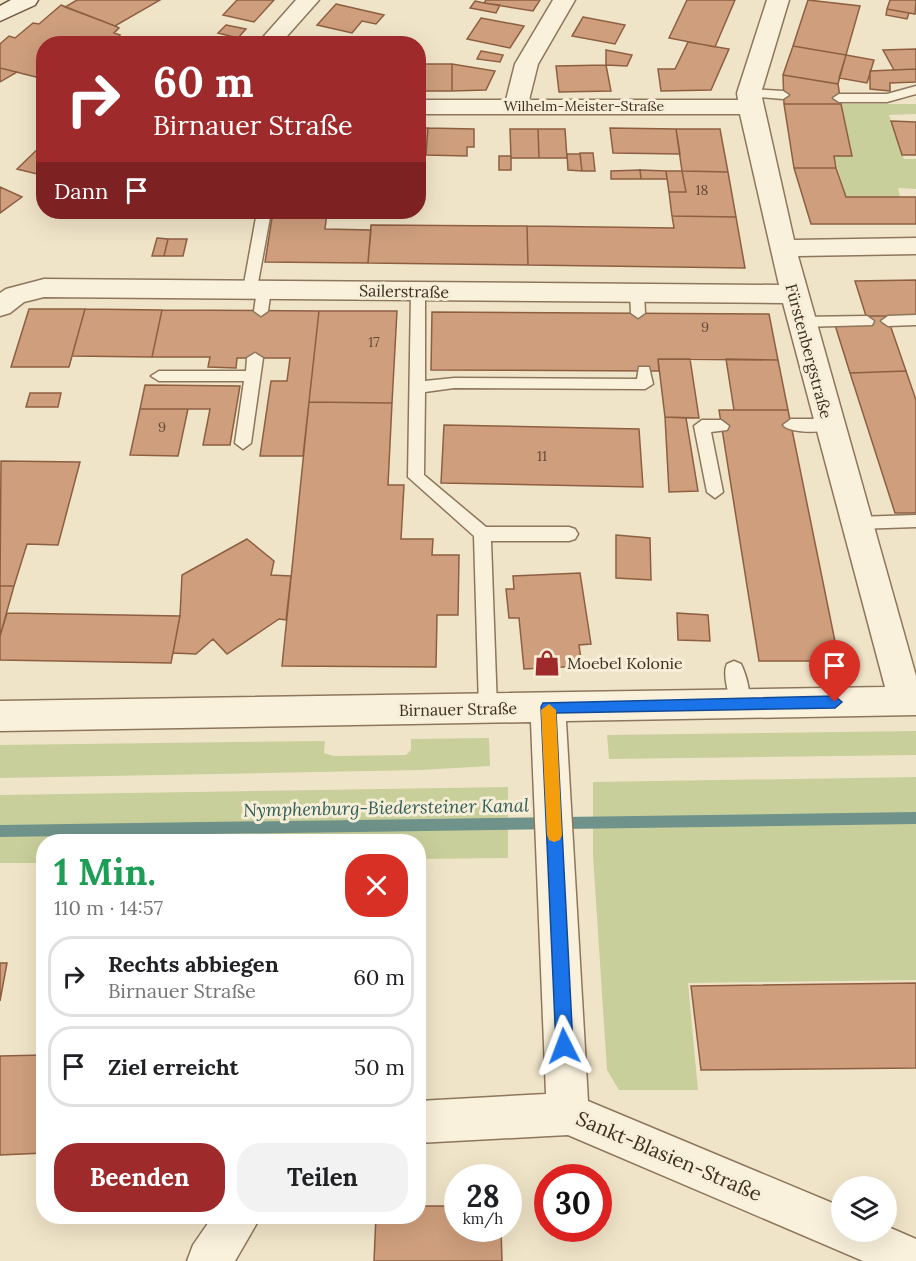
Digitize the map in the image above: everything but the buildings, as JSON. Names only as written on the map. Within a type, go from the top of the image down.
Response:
[{"type":"street","points":[[0,15],[27,0]]},
{"type":"street","points":[[275,36],[308,0]]},
{"type":"street","points":[[517,106],[517,86],[564,0]]},
{"type":"street","points":[[750,100],[778,0]]},
{"type":"street","name":"Wilhelm-Meister-Straße","points":[[426,107],[750,100]]},
{"type":"street","name":"Fürstenbergstraße","points":[[750,100],[801,322],[856,523],[911,701]]},
{"type":"street","points":[[783,248],[916,246]]},
{"type":"street","name":"Sailerstraße","points":[[8,301],[44,288],[259,296],[418,291],[638,303],[794,294]]},
{"type":"street","name":"Birnauer Straße","points":[[0,716],[911,701]]},
{"type":"street","points":[[548,707],[568,1114]]},
{"type":"street","name":"Sankt-Blasien-Straße","points":[[426,1122],[568,1114],[831,1224]]},
{"type":"street","points":[[209,1261],[234,1224]]},
{"type":"street","points":[[871,1242],[916,1261]]},
{"type":"lane","points":[[839,98],[887,98],[916,90]]},
{"type":"lane","points":[[750,100],[783,95]]},
{"type":"lane","points":[[259,296],[264,219]]},
{"type":"lane","points":[[418,291],[416,477],[482,534],[569,534]]},
{"type":"lane","points":[[888,321],[916,320]]},
{"type":"lane","points":[[801,322],[867,321]]},
{"type":"lane","points":[[243,443],[255,358]]},
{"type":"lane","points":[[416,388],[454,383],[645,384],[644,371]]},
{"type":"lane","points":[[159,376],[252,376]]},
{"type":"lane","points":[[791,425],[829,425]]},
{"type":"lane","points":[[715,492],[702,426],[722,426]]},
{"type":"lane","points":[[856,523],[916,521]]},
{"type":"lane","points":[[482,534],[488,708]]},
{"type":"lane","points":[[734,669],[741,703]]},
{"type":"green space","points":[[841,104],[916,104],[916,114],[889,115],[904,159],[916,159],[916,189],[898,188],[900,197],[846,197],[834,156],[852,156]]},
{"type":"green space","points":[[916,731],[916,755],[609,759],[607,735]]},
{"type":"green space","points":[[489,738],[490,766],[421,770],[0,778],[0,745],[325,741],[324,753],[334,756],[406,755],[411,750],[411,739]]},
{"type":"green space","points":[[916,777],[916,980],[688,983],[698,1090],[619,1090],[607,1070],[593,856],[593,782]]},
{"type":"green space","points":[[508,787],[508,858],[426,859],[426,834],[36,834],[36,863],[0,863],[0,795]]},
{"type":"waterway","name":"Nymphenburg-Biedersteiner Kanal","points":[[0,831],[916,818]]},
{"type":"slow traffic","points":[[549,710],[554,835]]},
{"type":"place","name":"Moebel Kolonie","points":[[547,663]]},
{"type":"route","points":[[564,1046],[548,707],[835,702]]}]
